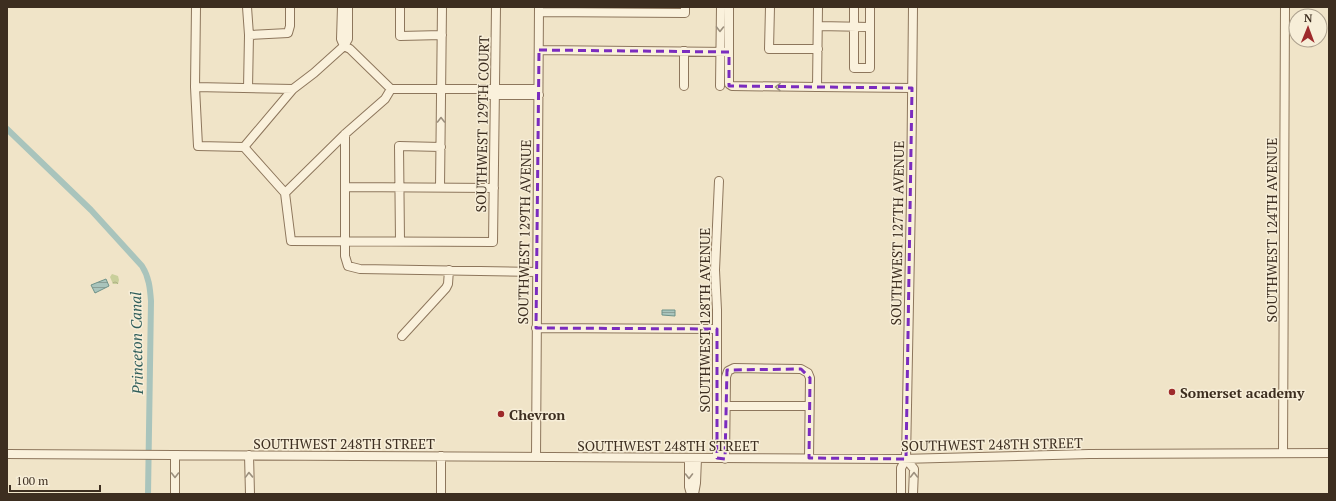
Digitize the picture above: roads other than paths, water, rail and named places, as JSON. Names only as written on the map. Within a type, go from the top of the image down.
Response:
[{"type":"street","points":[[196,7],[195,87],[198,146],[244,147],[285,193],[291,241],[400,241],[399,146],[441,147]]},
{"type":"street","points":[[247,7],[249,35],[248,88]]},
{"type":"street","points":[[249,35],[288,34],[290,26],[290,7]]},
{"type":"street","points":[[342,7],[341,39],[344,46],[350,48],[390,91],[538,92]]},
{"type":"street","points":[[244,147],[293,89],[314,73],[344,46],[348,39],[348,7]]},
{"type":"street","points":[[400,7],[400,36],[442,35]]},
{"type":"street","points":[[440,187],[442,7]]},
{"type":"street","name":"SOUTHWEST 129TH COURT","points":[[400,241],[493,242],[496,7]]},
{"type":"street","points":[[539,10],[685,14],[685,7]]},
{"type":"street","points":[[720,86],[721,7]]},
{"type":"street","points":[[729,7],[729,84],[732,86],[912,88]]},
{"type":"street","points":[[770,7],[769,49],[818,49]]},
{"type":"street","points":[[817,87],[818,7]]},
{"type":"street","points":[[854,7],[854,68],[870,68],[870,7]]},
{"type":"street","name":"SOUTHWEST 127TH AVENUE","points":[[901,494],[901,468],[906,459],[913,7]]},
{"type":"street","name":"SOUTHWEST 124TH AVENUE","points":[[1283,453],[1285,7]]},
{"type":"street","name":"SOUTHWEST 129TH AVENUE","points":[[536,457],[539,10]]},
{"type":"street","points":[[818,26],[870,27]]},
{"type":"street","points":[[539,50],[729,52]]},
{"type":"street","points":[[684,51],[684,86]]},
{"type":"street","points":[[195,87],[293,89]]},
{"type":"street","points":[[285,193],[345,134],[385,99],[390,91]]},
{"type":"street","points":[[345,134],[345,260],[348,266],[360,269],[537,272]]},
{"type":"street","name":"SOUTHWEST 128TH AVENUE","points":[[717,458],[717,329],[715,270],[719,181]]},
{"type":"street","points":[[345,187],[494,188]]},
{"type":"street","points":[[402,336],[446,288],[448,284],[449,270]]},
{"type":"street","points":[[536,328],[717,329]]},
{"type":"street","points":[[726,458],[726,377],[728,370],[734,368],[801,369],[806,371],[810,378],[809,458]]},
{"type":"street","points":[[726,406],[810,406]]},
{"type":"street","name":"SOUTHWEST 248TH STREET","points":[[7,454],[906,459],[1089,454],[1329,453]]},
{"type":"street","points":[[248,455],[250,494]]},
{"type":"street","points":[[175,456],[175,494]]},
{"type":"street","points":[[441,456],[441,494]]},
{"type":"street","points":[[691,494],[689,487],[693,458]]},
{"type":"street","points":[[693,458],[696,483],[694,494]]},
{"type":"street","name":"SOUTHWEST 127TH AVENUE","points":[[906,459],[914,469],[913,494]]},
{"type":"water","points":[[106,279],[109,286],[95,293],[91,285]]},
{"type":"water","points":[[662,310],[675,310],[675,316],[662,315]]},
{"type":"waterway","name":"Princeton Canal","points":[[7,129],[91,210],[142,266],[148,278],[151,301],[148,494]]},
{"type":"place","name":"Somerset academy","points":[[1172,392]]},
{"type":"place","name":"Chevron","points":[[501,414]]}]
